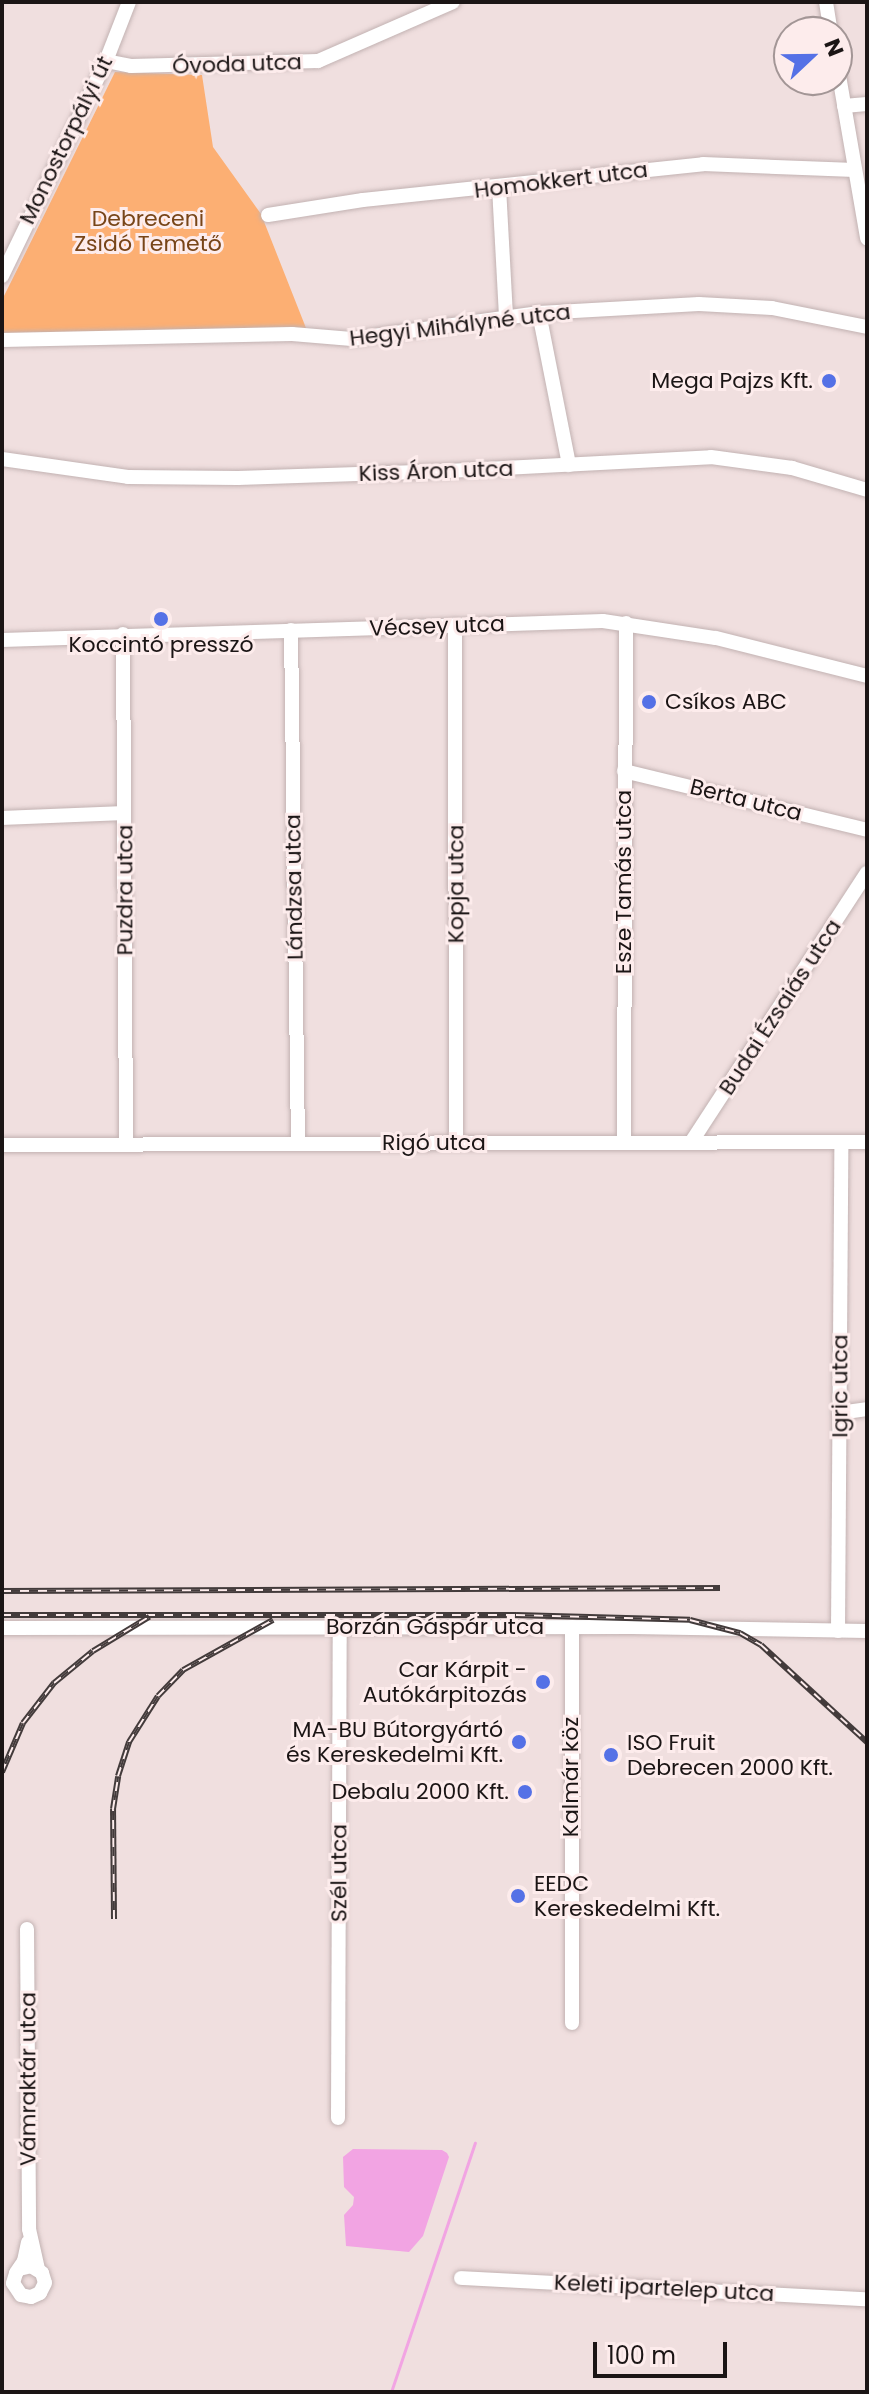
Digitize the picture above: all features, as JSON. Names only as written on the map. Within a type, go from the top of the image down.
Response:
[{"type":"street","name":"Monostorpályi út","points":[[2,276],[106,61],[129,2]]},
{"type":"street","name":"Óvoda utca","points":[[106,61],[131,66],[318,61],[447,3]]},
{"type":"street","points":[[842,96],[867,238]]},
{"type":"street","points":[[844,106],[867,104]]},
{"type":"street","name":"Homokkert utca","points":[[268,215],[363,200],[724,163],[855,170]]},
{"type":"street","points":[[499,187],[506,317]]},
{"type":"street","name":"Hegyi Mihályné utca","points":[[2,340],[292,334],[352,339],[539,313],[739,304],[867,327]]},
{"type":"street","points":[[539,313],[569,465]]},
{"type":"street","name":"Kiss Áron utca","points":[[2,459],[128,477],[238,478],[724,458],[792,468],[867,490]]},
{"type":"street","name":"Vécsey utca","points":[[2,640],[123,634],[626,623],[716,638],[867,676]]},
{"type":"street","name":"Esze Tamás utca","points":[[624,1142],[626,623]]},
{"type":"street","name":"Kopja utca","points":[[455,625],[456,1143]]},
{"type":"street","name":"Lándzsa utca","points":[[291,630],[298,1144]]},
{"type":"street","name":"Puzdra utca","points":[[123,634],[126,1145]]},
{"type":"street","name":"Berta utca","points":[[624,771],[867,830]]},
{"type":"street","points":[[2,818],[124,813]]},
{"type":"street","name":"Budai Ézsaiás utca","points":[[692,1141],[867,873]]},
{"type":"street","name":"Igric utca","points":[[838,1631],[841,1142]]},
{"type":"street","name":"Rigó utca","points":[[2,1145],[867,1142]]},
{"type":"street","points":[[839,1413],[867,1409]]},
{"type":"street","name":"Szél utca","points":[[338,2118],[340,1627]]},
{"type":"street","name":"Borzán Gáspár utca","points":[[2,1628],[572,1627],[867,1631]]},
{"type":"street","name":"Kalmár köz","points":[[572,1627],[572,2023]]},
{"type":"street","name":"Vámraktár utca","points":[[27,1929],[29,2229],[38,2269]]},
{"type":"street","name":"Vámraktár utca","points":[[11,2279],[29,2229]]},
{"type":"street","points":[[31,2266],[38,2269],[44,2278],[40,2293],[26,2297],[11,2279],[31,2266]]},
{"type":"street","name":"Keleti ipartelep utca","points":[[461,2278],[867,2299]]},
{"type":"green space","name":"Debreceni Zsidó Temető","points":[[115,72],[202,75],[213,147],[261,214],[306,328],[2,334],[2,300]]},
{"type":"shaded area","points":[[353,2149],[442,2150],[447,2153],[449,2157],[423,2236],[409,2252],[346,2246],[344,2215],[353,2205],[354,2197],[344,2187],[343,2157]]},
{"type":"waterway","points":[[391,2392],[475,2143]]},
{"type":"railway","points":[[2,1591],[720,1588]]},
{"type":"railway","points":[[2,1615],[516,1615],[690,1620],[740,1633],[761,1645],[867,1742]]},
{"type":"railway","points":[[2,1772],[23,1723],[54,1683],[93,1651],[149,1617]]},
{"type":"railway","points":[[114,1919],[113,1809],[118,1776],[129,1742],[158,1696],[183,1670],[273,1620]]},
{"type":"place","name":"Mega Pajzs Kft.","points":[[829,381]]},
{"type":"place","name":"Koccintó presszó","points":[[161,619]]},
{"type":"place","name":"Csíkos ABC","points":[[649,702]]},
{"type":"place","name":"Car Kárpit - Autókárpitozás","points":[[543,1682]]},
{"type":"place","name":"MA-BU Bútorgyártó és Kereskedelmi Kft.","points":[[519,1742]]},
{"type":"place","name":"ISO Fruit Debrecen 2000 Kft.","points":[[611,1755]]},
{"type":"place","name":"Debalu 2000 Kft.","points":[[525,1792]]},
{"type":"place","name":"EEDC Kereskedelmi Kft.","points":[[518,1896]]}]
